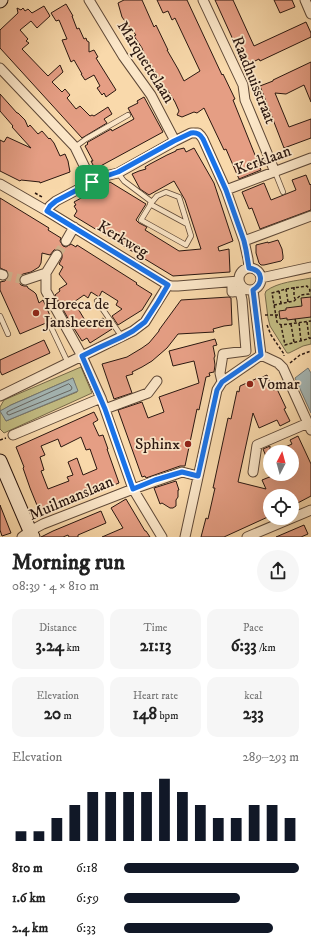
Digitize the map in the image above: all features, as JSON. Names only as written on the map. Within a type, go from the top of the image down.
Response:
[{"type":"street","name":"Marquettelaan","points":[[89,0],[123,56],[151,95],[174,141]]},
{"type":"street","name":"Raadhuisstraat","points":[[203,0],[242,85],[246,100],[275,172]]},
{"type":"street","points":[[304,0],[311,14]]},
{"type":"street","points":[[0,68],[75,147],[92,182]]},
{"type":"street","points":[[50,207],[56,201],[92,182],[118,172],[174,141],[191,133],[198,134],[201,136],[226,190],[244,241],[249,268]]},
{"type":"street","name":"Kerklaan","points":[[226,190],[311,158]]},
{"type":"street","name":"Kerkweg","points":[[0,184],[50,207],[74,227],[168,285]]},
{"type":"street","points":[[244,241],[311,216]]},
{"type":"street","points":[[66,241],[74,227]]},
{"type":"street","points":[[57,255],[46,273],[46,291],[82,356],[101,398],[133,489],[162,537]]},
{"type":"street","points":[[261,278],[311,267]]},
{"type":"street","points":[[246,351],[240,291],[232,292],[239,275],[245,269],[249,268],[257,271],[261,278],[254,294],[261,352]]},
{"type":"street","points":[[25,280],[46,273]]},
{"type":"street","points":[[0,396],[133,331],[145,322],[168,285],[178,286],[235,282],[254,294]]},
{"type":"street","points":[[242,300],[254,294]]},
{"type":"street","points":[[222,382],[220,373],[223,354],[246,351],[261,352],[283,368],[310,427],[257,445],[253,472]]},
{"type":"street","points":[[185,537],[217,390],[222,382],[261,352]]},
{"type":"street","points":[[105,409],[148,393],[157,381]]},
{"type":"street","points":[[13,435],[101,398]]},
{"type":"street","points":[[0,461],[29,535]]},
{"type":"street","name":"Muilmanslaan","points":[[29,535],[43,524],[155,480],[182,472],[198,476]]},
{"type":"street","points":[[247,537],[311,510]]},
{"type":"lane","points":[[75,147],[86,138],[128,114]]},
{"type":"lane","points":[[118,172],[124,181],[151,203],[188,224]]},
{"type":"lane","points":[[275,172],[284,192]]},
{"type":"lane","points":[[166,192],[179,198],[191,236],[186,245],[141,220],[151,203],[157,196],[166,192]]},
{"type":"lane","points":[[97,301],[122,337]]},
{"type":"lane","points":[[0,316],[8,334]]},
{"type":"lane","points":[[51,327],[68,363]]},
{"type":"path","points":[[31,192],[37,194],[50,207]]},
{"type":"path","points":[[274,305],[294,301],[301,296],[310,295],[310,290],[307,286],[294,287],[272,292],[275,315],[277,322],[281,325],[285,345],[310,338],[307,322]]},
{"type":"path","points":[[294,287],[295,300]]},
{"type":"path","points":[[286,289],[288,302]]},
{"type":"path","points":[[279,291],[281,303]]},
{"type":"path","points":[[265,315],[279,315]]},
{"type":"path","points":[[295,319],[296,323]]},
{"type":"path","points":[[281,325],[311,321]]},
{"type":"path","points":[[266,323],[271,335],[284,354]]},
{"type":"path","points":[[299,323],[301,340]]},
{"type":"path","points":[[291,324],[294,342]]},
{"type":"path","points":[[283,368],[300,355],[311,351]]},
{"type":"shaded area","points":[[311,278],[311,344],[287,353],[270,326],[265,294],[266,291],[271,288],[287,282]]},
{"type":"shaded area","points":[[81,367],[92,393],[4,433],[0,429],[0,407],[4,400]],"holes":[[[73,378],[77,392],[6,421],[1,411],[11,405]]]},
{"type":"water","points":[[308,368],[311,373],[311,413],[295,378]]},
{"type":"water","points":[[73,378],[78,391],[6,421],[0,411],[11,405]]},
{"type":"building","points":[[124,0],[142,0],[154,27],[156,25],[167,50],[184,81],[200,71],[175,18],[172,20],[168,11],[163,13],[157,0],[187,0],[222,75],[223,74],[235,99],[233,100],[261,170],[239,179],[226,149],[224,150],[204,108],[197,113],[194,112],[182,117],[177,115],[179,111],[175,102],[167,89],[165,90],[148,60],[146,60],[142,48],[134,36],[136,35],[122,17],[118,3]]},
{"type":"building","points":[[215,0],[233,0],[254,46],[306,22],[311,33],[311,37],[260,61],[259,59],[245,66]]},
{"type":"building","points":[[274,0],[292,0],[295,7],[280,13]]},
{"type":"building","points":[[66,4],[73,16],[77,29],[79,28],[84,39],[86,38],[89,42],[89,52],[94,50],[98,57],[96,58],[116,90],[106,97],[104,93],[102,95],[97,88],[100,86],[94,75],[85,80],[74,60],[71,62],[62,40],[67,39],[59,20],[56,21],[51,13]]},
{"type":"building","points":[[44,6],[50,16],[37,28],[31,21],[20,30],[28,39],[26,41],[29,43],[22,49],[48,76],[60,65],[63,72],[52,82],[62,92],[65,89],[70,95],[67,98],[76,109],[80,106],[90,116],[94,116],[108,107],[112,114],[104,119],[107,123],[82,138],[0,48],[0,30],[18,13],[17,8],[21,10],[23,8],[25,11],[28,9],[32,13]]},
{"type":"building","points":[[311,62],[311,102],[304,85],[286,94],[275,93],[289,127],[311,119],[311,138],[284,148],[260,86]]},
{"type":"building","points":[[0,94],[25,120],[28,127],[30,125],[38,134],[42,131],[54,143],[60,156],[65,154],[70,172],[40,183],[20,181],[0,171],[0,140],[4,142],[7,137],[31,148],[0,111]]},
{"type":"building","points":[[144,97],[163,132],[95,169],[91,161],[93,161],[85,146],[88,144],[87,143],[111,129],[112,131],[134,119],[128,108],[138,103],[137,101]]},
{"type":"building","points":[[184,148],[186,152],[194,148],[214,183],[233,241],[218,247],[219,251],[229,249],[230,272],[173,276],[74,216],[77,211],[74,206],[76,205],[74,202],[110,182],[146,204],[136,220],[147,227],[145,230],[179,251],[201,249],[185,200],[174,181],[149,195],[140,189],[132,174],[146,169],[145,167],[176,150]]},
{"type":"building","points":[[306,175],[310,185],[311,184],[311,210],[260,229],[252,208],[249,209],[242,192],[264,183],[271,200],[296,190],[292,180]]},
{"type":"building","points":[[0,198],[49,228],[48,230],[61,238],[60,241],[63,246],[66,247],[71,244],[76,247],[77,245],[152,294],[142,310],[118,325],[112,316],[122,309],[116,305],[118,301],[102,291],[99,297],[91,292],[88,298],[84,295],[74,302],[89,327],[103,318],[112,329],[90,343],[87,338],[82,341],[55,295],[60,291],[59,289],[67,284],[59,274],[63,267],[59,264],[62,258],[62,252],[57,249],[50,255],[42,253],[39,267],[31,272],[23,274],[19,279],[21,285],[27,286],[36,294],[39,303],[43,300],[53,323],[47,326],[46,323],[20,334],[0,290],[0,282],[5,281],[9,277],[9,274],[7,271],[0,268]]},
{"type":"building","points":[[278,240],[282,249],[283,259],[281,261],[261,265],[256,253],[256,245]]},
{"type":"building","points":[[311,297],[311,317],[287,320],[287,318],[280,319],[279,311],[286,310],[286,308],[302,306],[301,298]]},
{"type":"building","points":[[231,298],[232,325],[213,329],[214,332],[178,334],[167,348],[152,361],[132,372],[133,374],[126,376],[132,393],[114,399],[102,364],[127,357],[149,343],[181,300]]},
{"type":"building","points":[[215,339],[217,345],[213,346],[215,356],[214,372],[209,373],[210,376],[206,377],[199,410],[197,409],[185,466],[180,466],[146,478],[145,476],[142,477],[118,410],[142,402],[148,418],[164,412],[159,397],[199,383],[194,361],[173,366],[169,351]]},
{"type":"building","points":[[44,340],[50,353],[2,375],[0,371],[0,360]]},
{"type":"building","points":[[267,375],[273,390],[277,389],[290,421],[280,426],[277,420],[259,428],[253,413],[238,482],[266,489],[263,489],[263,519],[224,537],[201,537],[206,518],[208,519],[228,418],[231,419],[237,391],[239,392],[240,386]]},
{"type":"building","points":[[94,412],[98,420],[93,423],[99,436],[103,435],[119,483],[101,490],[97,484],[91,487],[93,493],[41,515],[16,447]],"holes":[[[81,437],[86,450],[90,449],[97,469],[83,475],[77,458],[68,462],[73,475],[67,477],[69,481],[48,489],[41,471],[44,470],[40,457],[45,455],[41,446],[58,439],[61,447]]]},
{"type":"building","points":[[298,436],[311,464],[311,496],[299,502],[299,489],[266,489],[262,480],[299,481],[299,445],[290,445],[292,444],[290,440]]},
{"type":"building","points":[[176,481],[179,490],[176,506],[170,508],[162,503],[160,504],[154,488]]},
{"type":"building","points":[[126,499],[150,537],[102,537],[123,528],[111,508]]},
{"type":"building","points":[[0,505],[11,533],[2,536],[0,530]]},
{"type":"building","points":[[101,511],[106,523],[78,535],[78,537],[69,537],[68,535],[63,537],[41,537],[53,531]]},
{"type":"building","points":[[304,525],[308,534],[301,537],[276,537]]},
{"type":"tunnel","points":[[57,255],[66,241]]},
{"type":"tunnel","points":[[3,275],[25,280]]},
{"type":"place","name":"Horeca de Jansheeren","points":[[36,313]]},
{"type":"place","name":"Vomar","points":[[250,384]]},
{"type":"place","name":"Sphinx","points":[[188,444]]},
{"type":"route","points":[[191,133],[198,134],[203,139],[226,190],[244,241],[249,268],[254,269],[260,274],[260,282],[253,290],[261,355],[222,382],[217,390],[198,476],[182,472],[155,480],[133,489],[101,398],[82,356],[122,337],[145,322],[168,285],[47,211],[56,201],[92,182],[118,172],[191,133]]}]
